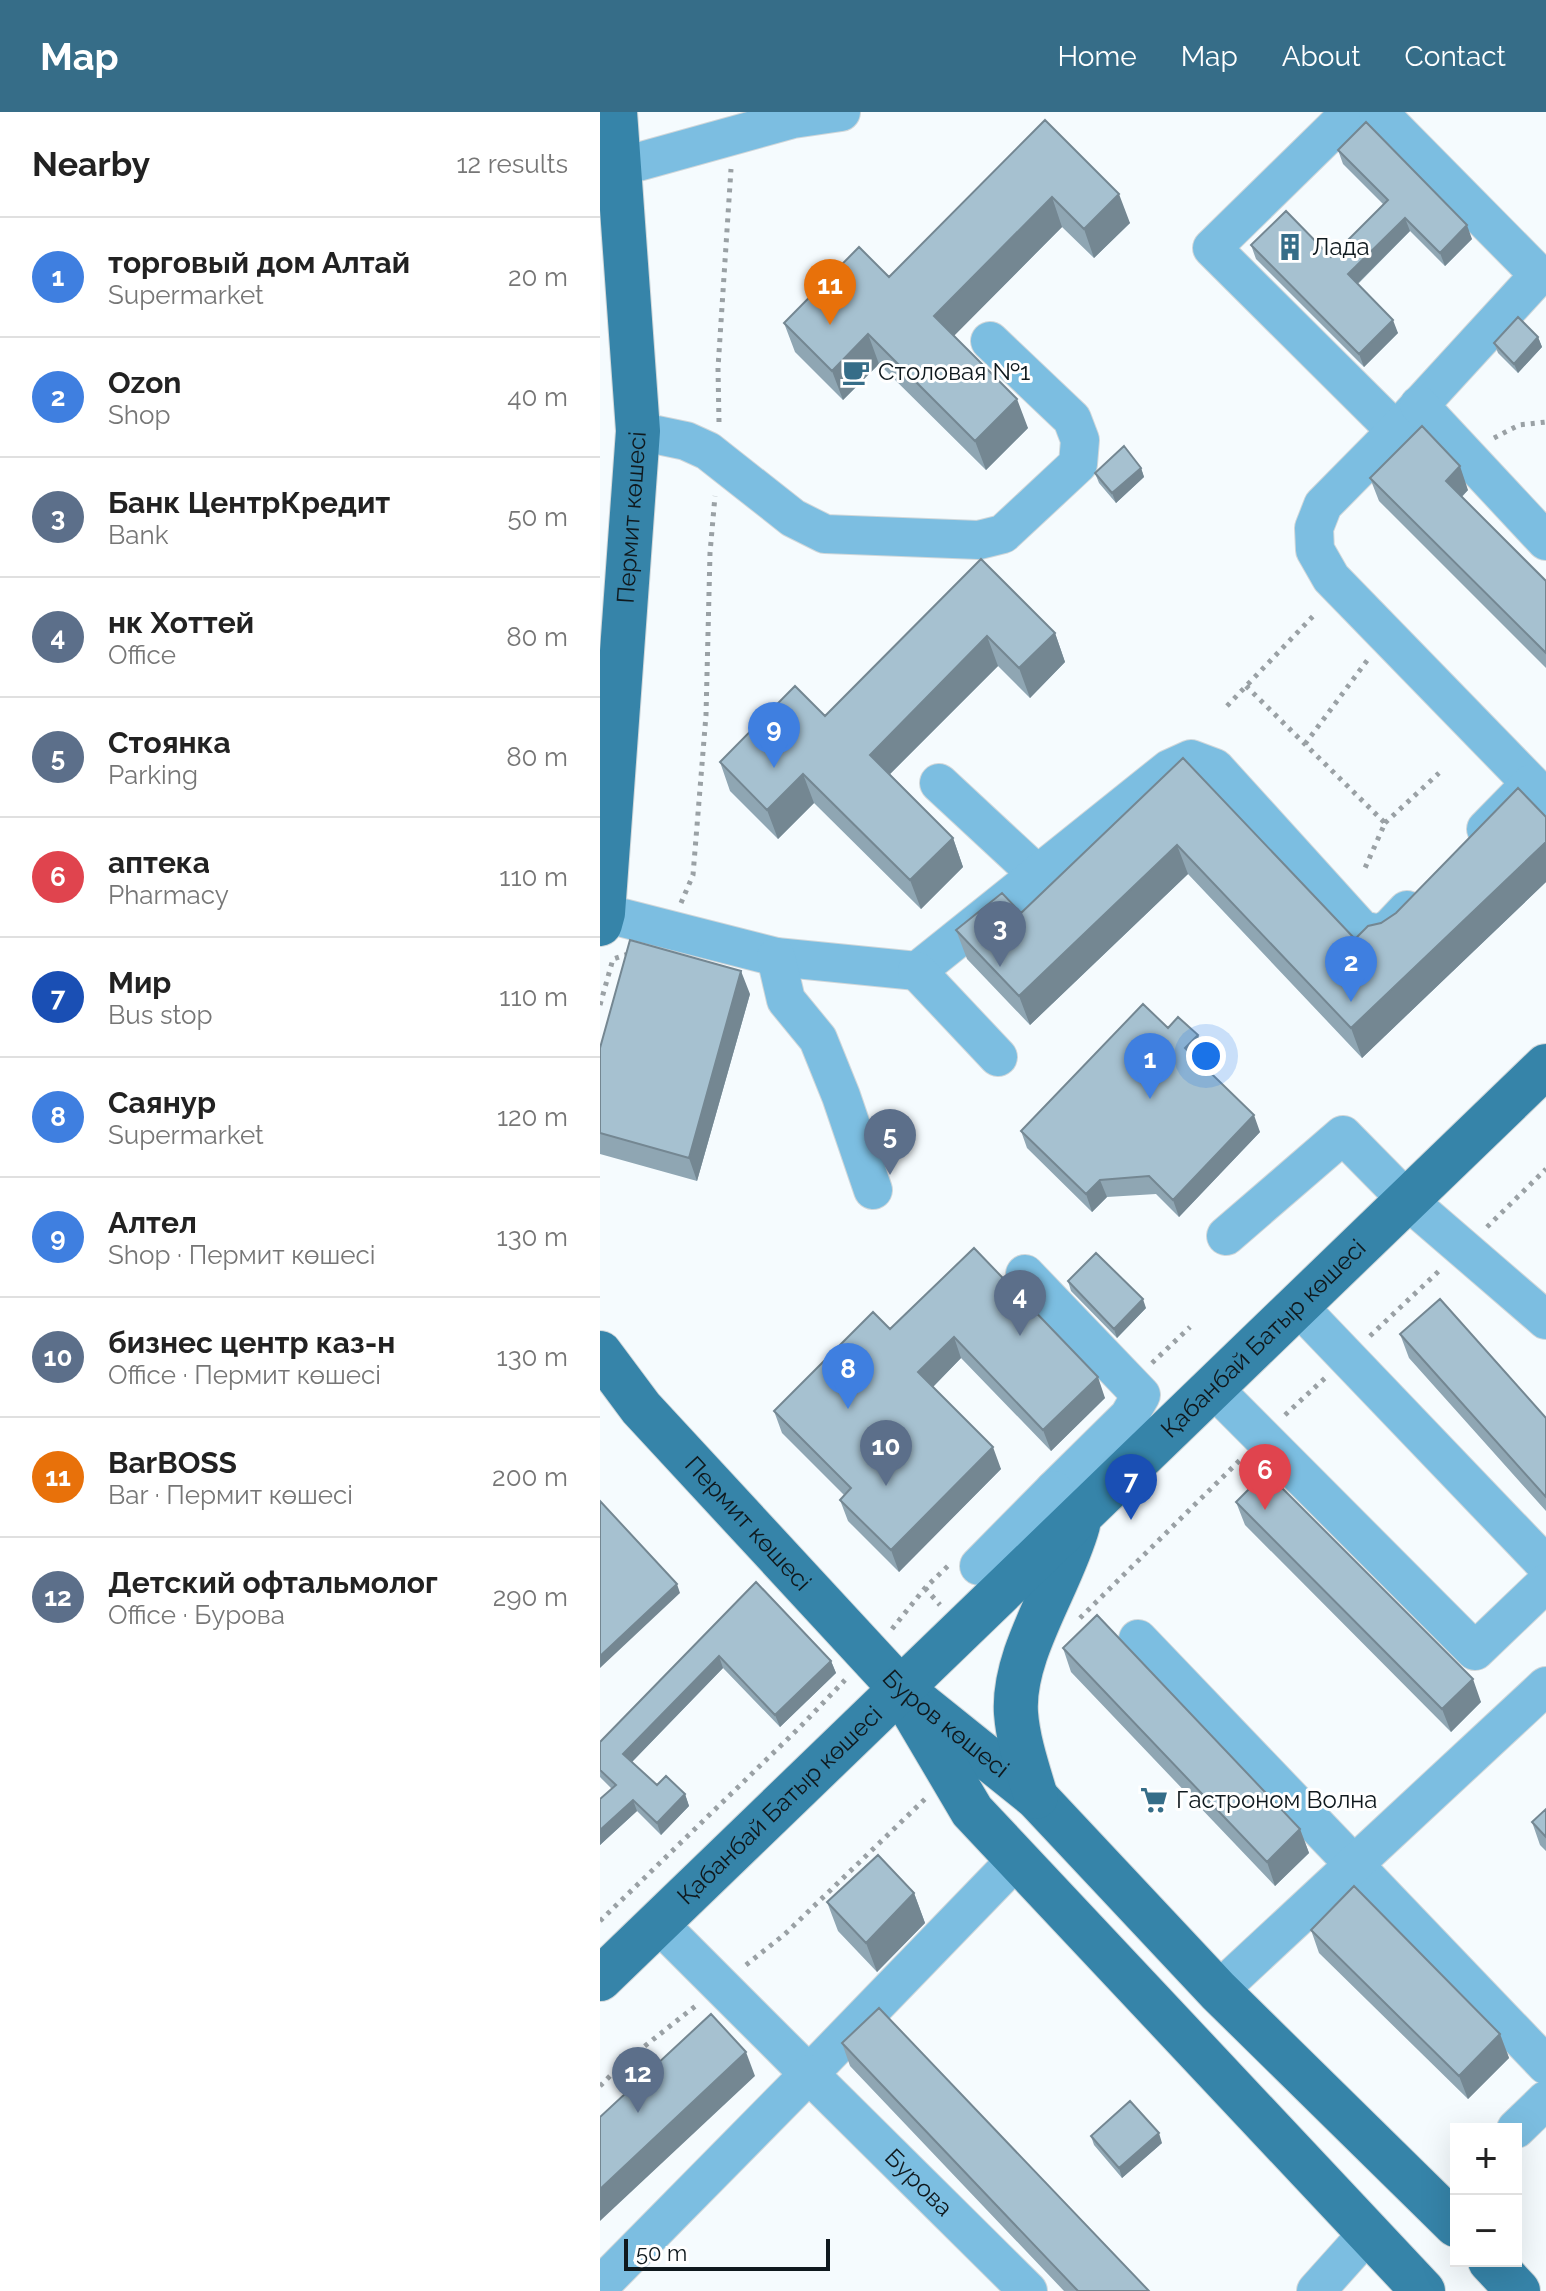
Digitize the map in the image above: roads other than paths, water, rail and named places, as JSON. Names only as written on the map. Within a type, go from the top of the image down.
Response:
[{"type":"main road","name":"Пермит көшесі","points":[[602,918],[638,431],[615,112]]},
{"type":"main road","name":"Қабанбай Батыр көшесі","points":[[600,1979],[900,1688],[1067,1502],[1212,1387],[1546,1066]]},
{"type":"main road","name":"Пермит көшесі","points":[[600,1353],[641,1408],[900,1688]]},
{"type":"main road","points":[[1036,1797],[1016,1712],[1018,1678],[1047,1601],[1071,1550],[1067,1502]]},
{"type":"main road","name":"Буров көшесі","points":[[900,1688],[972,1811],[1423,2291]]},
{"type":"main road","name":"Буров көшесі","points":[[900,1688],[1036,1797],[1218,1991],[1450,2206]]},
{"type":"main road","points":[[1496,2267],[1518,2291]]},
{"type":"street","points":[[620,167],[793,119],[841,112]]},
{"type":"street","points":[[1351,112],[1212,248],[1546,541]]},
{"type":"street","points":[[1378,112],[1539,275],[1408,418],[1323,505],[1314,528],[1315,550],[1331,578],[1538,792],[1466,850]]},
{"type":"street","points":[[638,431],[686,441],[708,451],[793,518],[825,534],[979,540],[1003,534],[1078,464],[1080,440],[1072,419],[990,341]]},
{"type":"street","points":[[917,971],[1169,769],[1191,759],[1215,768],[1362,930],[1380,934],[1391,927],[1434,883]]},
{"type":"street","points":[[939,783],[1037,874]]},
{"type":"street","points":[[602,918],[674,931],[776,957],[917,971],[998,1057]]},
{"type":"street","points":[[776,957],[786,1000],[818,1039],[873,1190]]},
{"type":"street","points":[[1226,1236],[1343,1135],[1407,1200],[1546,1320]]},
{"type":"street","points":[[968,1561],[1067,1502],[1141,1395],[1025,1274]]},
{"type":"street","points":[[1297,1305],[1546,1565]]},
{"type":"street","points":[[1212,1387],[1475,1651],[1546,1583]]},
{"type":"street","points":[[1138,1639],[1546,2065]]},
{"type":"street","points":[[1218,1991],[1546,1686]]},
{"type":"street","points":[[600,2286],[1017,1859]]},
{"type":"street","name":"Бурова","points":[[658,1923],[1014,2287]]},
{"type":"street","points":[[1522,2123],[1546,2100]]},
{"type":"street","points":[[1316,2291],[1368,2233]]},
{"type":"place","name":"Лада","points":[[1290,247]]},
{"type":"place","name":"BarBOSS","points":[[830,325]]},
{"type":"place","name":"Столовая №1","points":[[856,372]]},
{"type":"place","name":"Алтел","points":[[774,768]]},
{"type":"place","name":"Банк ЦентрКредит","points":[[1000,967]]},
{"type":"place","name":"Ozon","points":[[1351,1002]]},
{"type":"place","name":"торговый дом Алтай","points":[[1150,1099]]},
{"type":"place","name":"Стоянка","points":[[890,1175]]},
{"type":"place","name":"нк Хоттей","points":[[1020,1336]]},
{"type":"place","name":"Саянур","points":[[848,1409]]},
{"type":"place","name":"бизнес центр каз-н","points":[[886,1486]]},
{"type":"place","name":"аптека","points":[[1265,1510]]},
{"type":"place","name":"Мир","points":[[1131,1520]]},
{"type":"place","name":"Гастроном Волна","points":[[1154,1800]]},
{"type":"place","name":"Детский офтальмолог","points":[[638,2113]]}]
